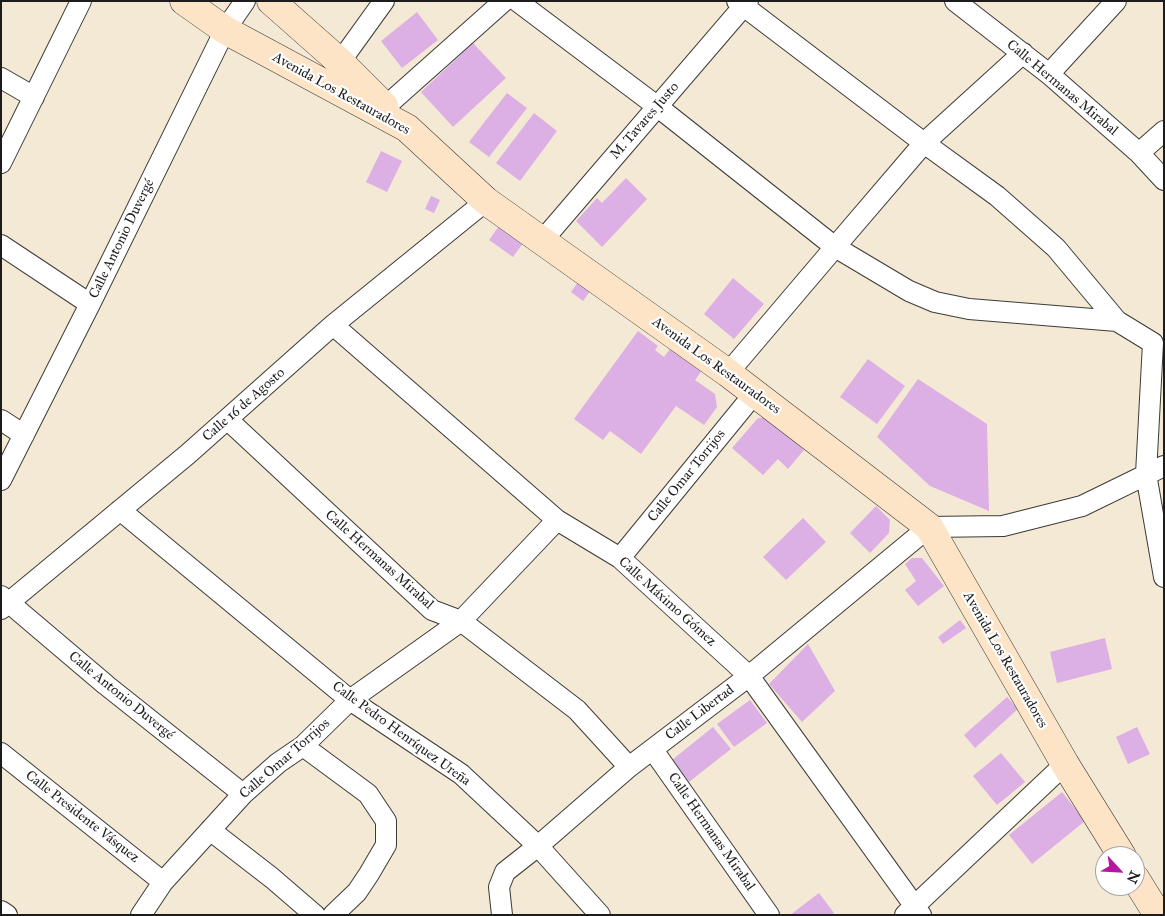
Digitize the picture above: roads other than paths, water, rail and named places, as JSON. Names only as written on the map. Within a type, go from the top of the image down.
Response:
[{"type":"street","points":[[1,163],[81,1]]},
{"type":"street","name":"Avenida Los Restauradores","points":[[184,1],[225,30],[407,128],[486,201],[728,373],[929,527],[1065,764],[1116,846]]},
{"type":"street","name":"Calle Antonio Duvergé","points":[[1,480],[225,30],[245,1]]},
{"type":"street","points":[[271,1],[340,62],[407,128]]},
{"type":"street","points":[[340,62],[384,1]]},
{"type":"street","points":[[385,107],[504,1]]},
{"type":"street","points":[[517,1],[658,107],[835,247],[908,291],[935,302],[969,309],[1117,321],[1159,338],[1155,470],[1164,577]]},
{"type":"street","name":"Calle Hermanas Mirabal","points":[[956,1],[1049,74],[1140,153],[1164,180]]},
{"type":"street","points":[[1049,74],[1116,1]]},
{"type":"street","points":[[742,3],[924,143],[997,196],[1056,248],[1117,321]]},
{"type":"street","name":"M. Tavares Justo","points":[[542,241],[658,107],[742,3]]},
{"type":"street","points":[[728,373],[924,143],[1023,53]]},
{"type":"street","points":[[1,78],[34,97]]},
{"type":"street","points":[[1140,153],[1164,131]]},
{"type":"street","name":"Calle 16 de Agosto","points":[[4,602],[188,454],[333,325],[486,201]]},
{"type":"street","points":[[1,245],[90,304]]},
{"type":"street","name":"Calle Máximo Gómez","points":[[333,325],[557,520],[620,558],[749,676],[913,912]]},
{"type":"street","name":"Calle Omar Torrijos","points":[[620,558],[754,394]]},
{"type":"street","points":[[1,420],[24,435]]},
{"type":"street","name":"Calle Hermanas Mirabal","points":[[228,420],[432,610],[461,622],[577,710],[629,767]]},
{"type":"street","points":[[929,527],[1003,526],[1082,506],[1155,470]]},
{"type":"street","name":"Calle Pedro Henríquez Ureña","points":[[120,510],[350,700],[461,774],[538,846],[600,915]]},
{"type":"street","name":"Calle Omar Torrijos","points":[[141,915],[163,882],[243,794],[278,762],[303,746],[350,700],[461,622],[557,520]]},
{"type":"street","name":"Calle Libertad","points":[[502,915],[499,887],[505,872],[629,767],[749,676],[929,527]]},
{"type":"street","name":"Calle Antonio Duvergé","points":[[4,602],[243,794]]},
{"type":"street","points":[[303,746],[368,794],[386,822],[386,845],[356,892],[333,915]]},
{"type":"street","name":"Calle Hermanas Mirabal","points":[[653,750],[769,915]]},
{"type":"street","name":"Calle Presidente Vásquez","points":[[1,753],[163,882]]},
{"type":"street","points":[[913,912],[1065,764]]},
{"type":"street","points":[[210,830],[315,915]]},
{"type":"street","points":[[1145,894],[1158,915]]},
{"type":"street","points":[[1,911],[7,915]]}]
